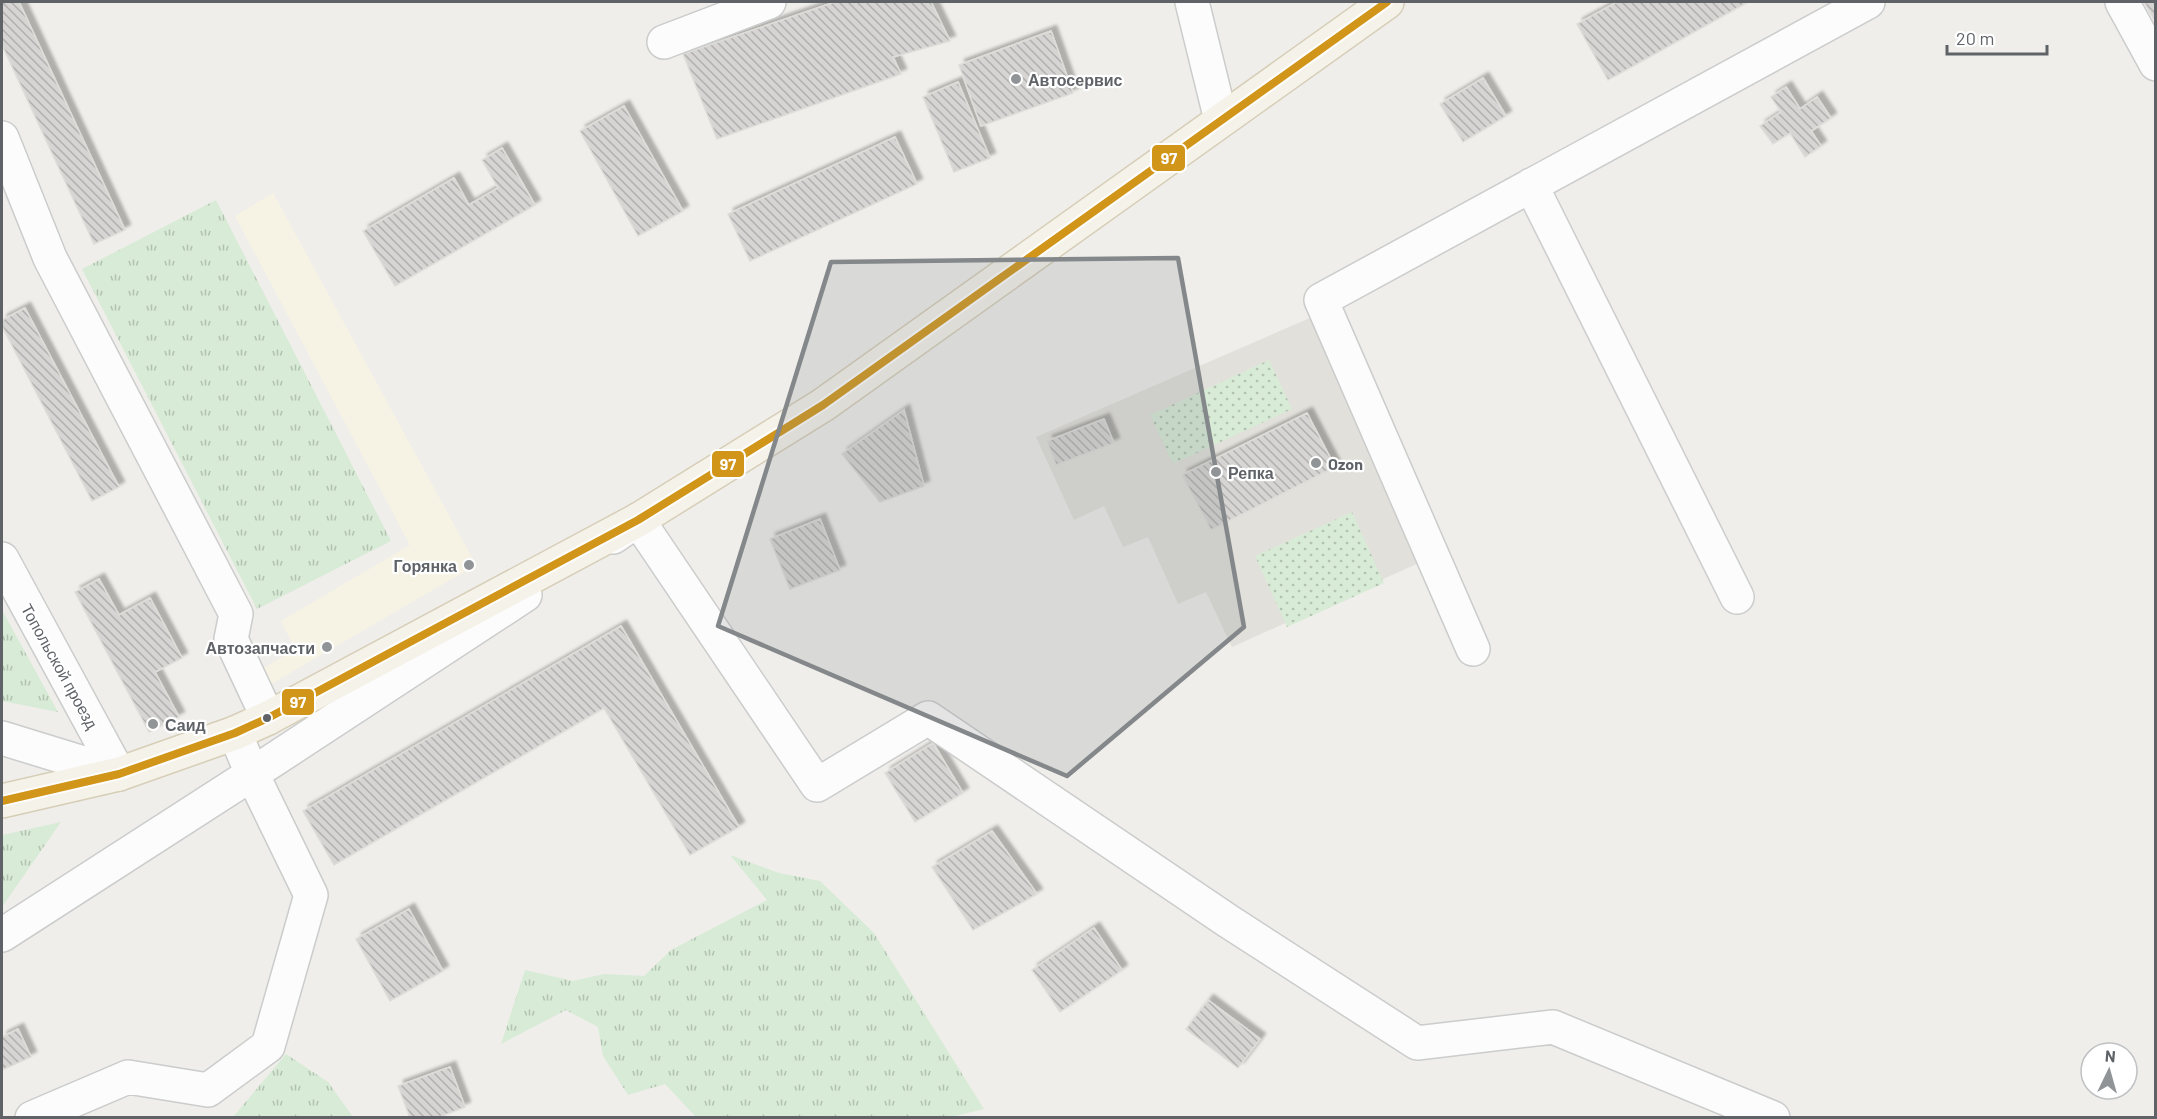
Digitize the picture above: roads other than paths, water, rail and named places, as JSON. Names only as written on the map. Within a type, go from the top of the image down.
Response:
[{"type":"main road","points":[[2,801],[119,774],[235,733],[268,718],[638,520],[823,405],[1387,2]]},
{"type":"street","points":[[664,42],[769,2]]},
{"type":"street","points":[[1192,2],[1221,120]]},
{"type":"street","points":[[1473,649],[1321,300],[1868,2]]},
{"type":"street","points":[[2122,2],[2156,64]]},
{"type":"street","points":[[2,138],[50,258],[236,614],[231,639],[268,718]]},
{"type":"street","points":[[1531,184],[1737,597]]},
{"type":"street","points":[[2,935],[638,520],[817,785],[928,718],[1228,921],[1418,1043],[1553,1027],[1773,1118]]},
{"type":"street","name":"Топольской проезд","points":[[2,559],[119,774]]},
{"type":"street","points":[[32,1118],[128,1077],[208,1090],[268,1046],[311,895],[252,774],[235,733]]},
{"type":"street","points":[[2,738],[119,774]]},
{"type":"place","name":"Автосервис","points":[[1016,79]]},
{"type":"place","name":"Ozon","points":[[1316,463]]},
{"type":"place","name":"Репка","points":[[1216,472]]},
{"type":"place","name":"Горянка","points":[[469,565]]},
{"type":"place","name":"Автозапчасти","points":[[327,647]]},
{"type":"place","name":"Саид","points":[[153,724]]}]
